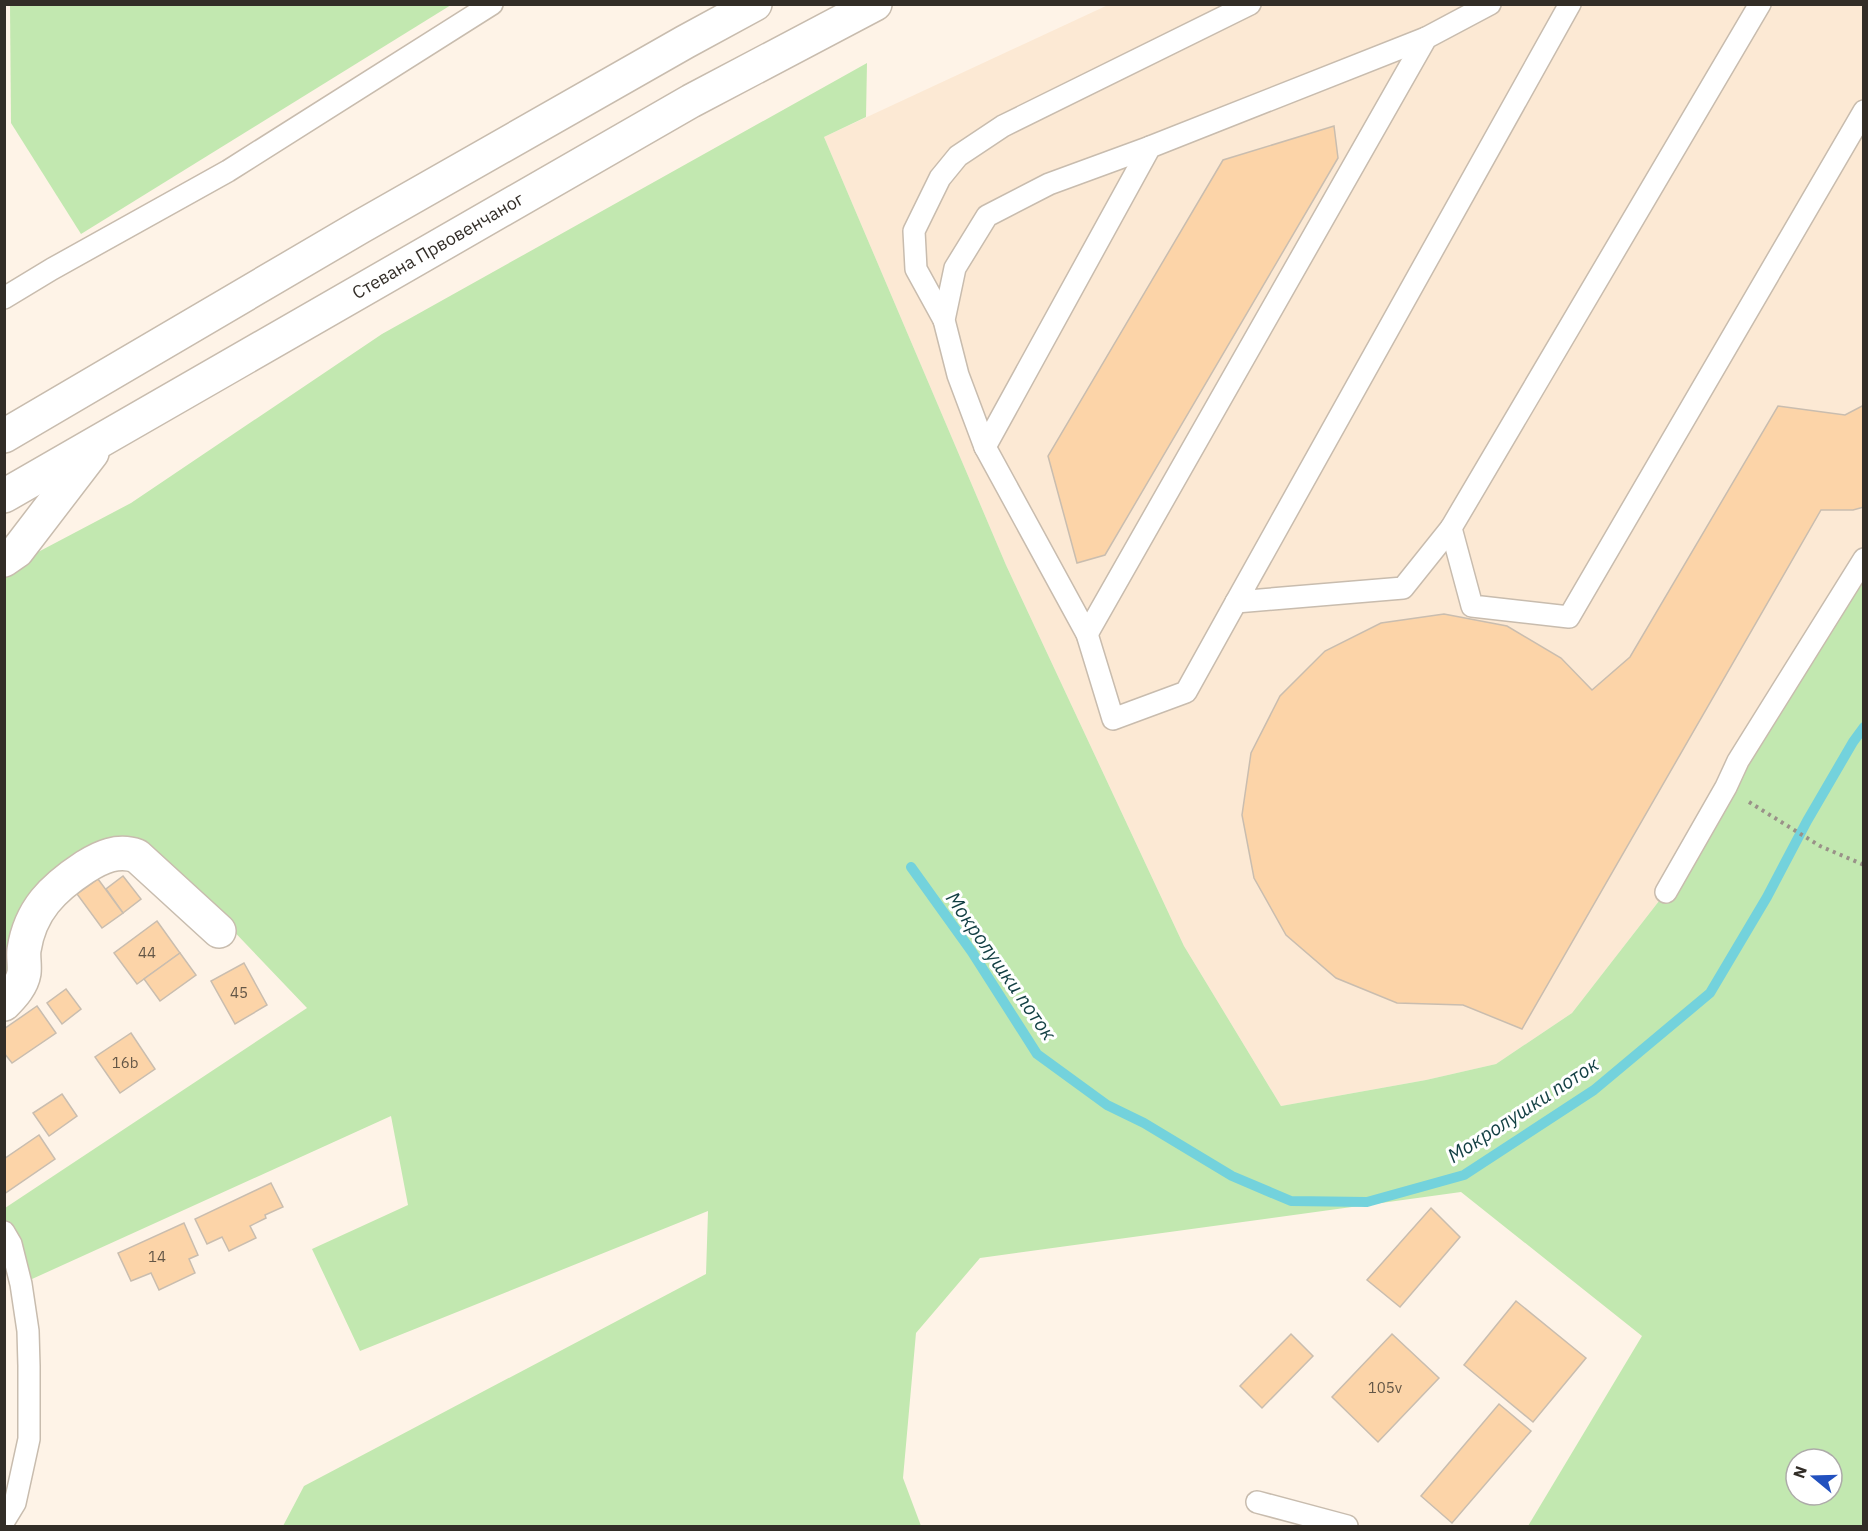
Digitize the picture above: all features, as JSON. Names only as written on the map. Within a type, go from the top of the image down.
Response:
[{"type":"main road","points":[[4,436],[360,227],[755,4]]},
{"type":"main road","name":"Стевана Првовенчаног","points":[[4,496],[691,101],[875,4]]},
{"type":"main road","points":[[4,560],[17,551],[101,440]]},
{"type":"main road","points":[[4,1004],[21,984],[28,933],[34,915],[47,897],[69,878],[91,864],[114,854],[128,853],[137,856],[219,932]]},
{"type":"lane","points":[[4,298],[228,171],[492,4]]},
{"type":"lane","points":[[1250,4],[1003,126],[958,156],[940,178],[914,231],[916,269],[944,320],[958,375],[985,447],[1087,634],[1113,719],[1186,692],[1570,4]]},
{"type":"lane","points":[[944,320],[955,268],[987,216],[1049,184],[1150,147],[1426,38],[1490,4]]},
{"type":"lane","points":[[1236,602],[1404,588],[1451,528],[1760,4]]},
{"type":"lane","points":[[1087,634],[1426,38]]},
{"type":"lane","points":[[1451,528],[1472,606],[1569,617],[1863,111]]},
{"type":"lane","points":[[985,447],[1150,147]]},
{"type":"lane","points":[[1666,892],[1745,751],[1863,559]]},
{"type":"lane","points":[[4,1232],[11,1244],[21,1284],[28,1331],[29,1439],[15,1503],[4,1521]]},
{"type":"lane","points":[[1257,1502],[1347,1527]]},
{"type":"path","points":[[1726,787],[1820,846],[1863,865]]},
{"type":"shaded area","points":[[1108,5],[1863,5],[1863,559],[1666,892],[1572,1013],[1496,1064],[1426,1080],[1281,1106],[1184,946],[1006,565],[824,137]]},
{"type":"green space","points":[[10,4],[451,5],[81,234],[11,123]]},
{"type":"green space","points":[[867,63],[866,117],[824,137],[1006,565],[1184,946],[1281,1106],[1426,1080],[1496,1064],[1572,1013],[1666,892],[1863,561],[1863,1526],[1528,1526],[1642,1336],[1461,1192],[980,1258],[916,1333],[903,1478],[921,1526],[283,1526],[304,1486],[706,1274],[708,1211],[360,1351],[312,1249],[408,1205],[391,1116],[21,1284],[5,1240],[5,1208],[307,1008],[159,853],[128,853],[47,897],[5,1003],[5,573],[21,561],[131,503],[382,334]]},
{"type":"building","points":[[1334,126],[1338,158],[1105,555],[1077,563],[1048,456],[1223,160]]},
{"type":"building","points":[[1864,405],[1864,507],[1853,510],[1821,510],[1522,1029],[1463,1005],[1397,1003],[1336,978],[1286,935],[1254,878],[1242,815],[1251,753],[1280,696],[1325,651],[1381,623],[1444,614],[1507,626],[1561,658],[1592,690],[1630,657],[1778,406],[1845,415]]},
{"type":"building","points":[[123,876],[141,899],[123,913],[106,889]]},
{"type":"building","points":[[98,879],[123,913],[102,928],[77,894]]},
{"type":"building","points":[[157,921],[180,953],[137,984],[114,953]]},
{"type":"building","points":[[180,953],[196,975],[160,1001],[144,979]]},
{"type":"building","points":[[244,963],[267,1005],[235,1024],[211,981]]},
{"type":"building","points":[[66,989],[81,1009],[62,1024],[47,1003]]},
{"type":"building","points":[[37,1006],[56,1033],[12,1063],[4,1053],[4,1029]]},
{"type":"building","points":[[131,1033],[155,1069],[120,1093],[95,1057]]},
{"type":"building","points":[[62,1094],[77,1116],[49,1136],[33,1113]]},
{"type":"building","points":[[39,1135],[55,1159],[4,1194],[4,1159]]},
{"type":"building","points":[[271,1183],[283,1207],[265,1215],[266,1218],[250,1226],[256,1238],[229,1251],[222,1237],[207,1244],[195,1219]]},
{"type":"building","points":[[1431,1208],[1460,1237],[1400,1307],[1367,1280]]},
{"type":"building","points":[[184,1223],[198,1255],[189,1259],[195,1273],[159,1290],[151,1273],[131,1281],[118,1253]]},
{"type":"building","points":[[1516,1301],[1586,1358],[1533,1422],[1464,1365]]},
{"type":"building","points":[[1291,1334],[1313,1356],[1262,1408],[1240,1386]]},
{"type":"building","points":[[1392,1334],[1439,1378],[1378,1442],[1332,1397]]},
{"type":"building","points":[[1499,1404],[1531,1431],[1452,1523],[1421,1496]]},
{"type":"waterway","name":"Мокролушки поток","points":[[911,867],[972,952],[1037,1054],[1107,1105],[1144,1123],[1232,1176],[1291,1201],[1367,1202],[1464,1175],[1594,1090],[1710,993],[1767,897],[1807,821],[1864,727]]}]
